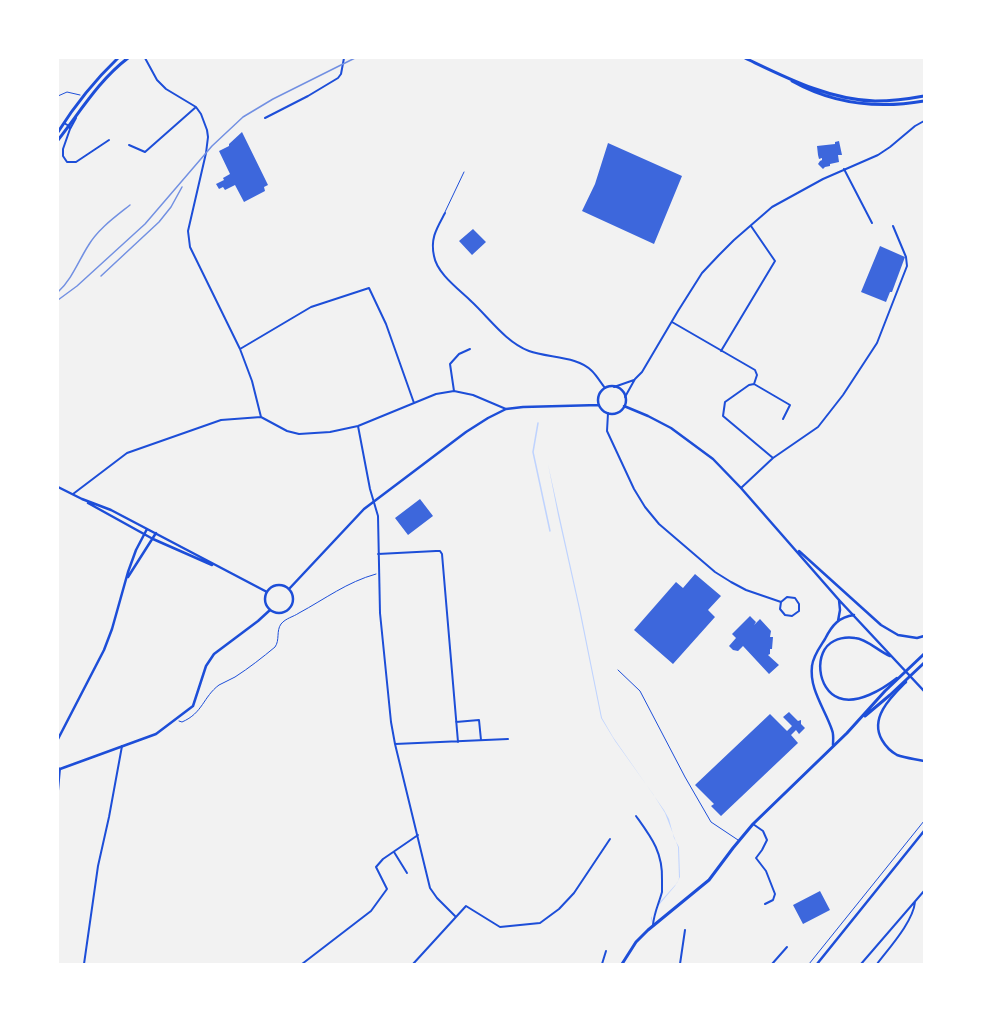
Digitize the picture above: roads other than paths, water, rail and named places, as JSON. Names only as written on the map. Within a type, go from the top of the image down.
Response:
[{"type":"main road","points":[[58,132],[84,96],[118,58]]},
{"type":"main road","points":[[58,140],[70,128],[79,112],[109,74],[128,58]]},
{"type":"main road","points":[[745,58],[799,85],[844,102],[867,105],[888,105],[924,101]]},
{"type":"main road","points":[[783,76],[833,94],[859,99],[875,101],[924,96]]},
{"type":"main road","points":[[622,964],[636,942],[709,880],[753,824],[857,722],[885,691],[924,654]]},
{"type":"main road","points":[[857,722],[890,695],[924,663]]},
{"type":"street","points":[[145,58],[156,80],[166,89],[196,107],[202,114],[205,122],[208,137],[206,153],[188,231],[190,247],[240,349],[252,381],[261,417]]},
{"type":"street","points":[[265,118],[334,81],[341,74],[344,58]]},
{"type":"street","points":[[129,145],[145,152],[196,107]]},
{"type":"street","points":[[635,379],[614,387],[605,388],[599,397],[599,405],[601,408],[608,413],[618,412],[624,406],[625,397],[635,379],[642,372],[702,273],[719,255],[772,207],[801,190],[844,169],[878,155],[915,126],[924,121]]},
{"type":"street","points":[[64,122],[70,128],[63,148],[63,156],[67,162],[76,162],[109,140]]},
{"type":"street","points":[[844,169],[872,223]]},
{"type":"street","points":[[445,213],[435,232],[432,242],[434,258],[443,274],[511,340],[529,350],[579,363],[592,370],[605,388]]},
{"type":"street","points":[[721,351],[775,261],[751,226]]},
{"type":"street","points":[[741,488],[773,458],[818,427],[843,395],[877,343],[907,266],[906,257],[893,226]]},
{"type":"street","points":[[240,349],[311,307],[369,288],[386,324],[414,404]]},
{"type":"street","points":[[672,322],[755,370],[757,375],[754,384]]},
{"type":"street","points":[[454,391],[450,364],[459,354],[470,349]]},
{"type":"street","points":[[773,458],[723,416],[725,402],[749,385],[754,384],[790,404],[784,419]]},
{"type":"street","points":[[614,387],[621,389],[625,397]]},
{"type":"street","points":[[73,494],[127,454],[221,420],[261,417],[287,431],[299,434],[330,432],[358,426],[436,394],[454,391],[473,395],[506,409]]},
{"type":"street","points":[[289,589],[364,509],[466,432],[488,418],[506,409],[523,407],[599,405]]},
{"type":"street","points":[[624,406],[671,428],[692,442],[713,460],[741,488],[839,600],[924,691]]},
{"type":"street","points":[[608,413],[607,431],[634,489],[645,507],[659,524],[709,567],[730,582],[746,590],[781,602]]},
{"type":"street","points":[[358,426],[370,489],[378,516],[380,613],[391,722],[395,744],[430,888],[437,898],[456,917]]},
{"type":"street","points":[[58,486],[153,539],[267,592]]},
{"type":"street","points":[[82,499],[111,510],[218,568]]},
{"type":"street","points":[[58,738],[104,650],[133,557],[146,529]]},
{"type":"street","points":[[127,579],[156,534]]},
{"type":"street","points":[[790,543],[881,625],[898,635],[917,638],[924,636]]},
{"type":"street","points":[[378,554],[436,551],[440,551],[442,554],[458,742]]},
{"type":"street","points":[[277,585],[281,585],[289,589],[292,593],[293,602],[288,610],[279,613],[270,610],[265,602],[267,592],[273,586],[277,585]]},
{"type":"street","points":[[787,597],[795,598],[799,604],[799,612],[792,616],[785,615],[780,609],[781,602],[787,597]]},
{"type":"street","points":[[838,621],[840,610],[839,600]]},
{"type":"street","points":[[58,791],[59,768],[156,734],[192,706],[206,666],[214,654],[258,621],[270,610]]},
{"type":"street","points":[[833,746],[833,732],[811,680],[812,665],[814,657],[827,634],[838,621],[846,616],[854,615]]},
{"type":"street","points":[[891,656],[856,638],[841,638],[833,641],[827,647],[820,664],[823,684],[829,692],[838,698],[860,698],[877,692],[889,685],[916,662]]},
{"type":"street","points":[[920,667],[892,697],[880,713],[877,724],[880,736],[890,751],[899,756],[924,761]]},
{"type":"street","points":[[456,722],[479,720],[481,740]]},
{"type":"street","points":[[395,744],[508,739]]},
{"type":"street","points":[[84,964],[98,866],[122,746]]},
{"type":"street","points":[[636,816],[654,842],[662,868],[662,891],[653,926]]},
{"type":"street","points":[[753,824],[763,831],[767,840],[756,858],[766,871],[775,894],[773,900],[765,904]]},
{"type":"street","points":[[817,964],[924,831]]},
{"type":"street","points":[[302,964],[371,911],[387,889],[376,867],[383,859],[418,836]]},
{"type":"street","points":[[413,964],[466,906],[500,927],[540,923],[559,909],[574,893],[610,839]]},
{"type":"street","points":[[394,852],[407,873]]},
{"type":"street","points":[[861,964],[924,891]]},
{"type":"street","points":[[877,964],[909,920],[915,908],[915,901]]},
{"type":"street","points":[[680,964],[684,930]]},
{"type":"street","points":[[772,964],[787,947]]},
{"type":"street","points":[[602,964],[606,950]]},
{"type":"lane","points":[[445,213],[464,172]]},
{"type":"lane","points":[[618,670],[640,691],[685,777],[711,822],[739,841]]},
{"type":"water","points":[[548,464],[581,613],[602,718],[613,737],[646,784],[615,741],[601,718]]},
{"type":"water","points":[[655,797],[669,819],[673,833],[665,813]]},
{"type":"water","points":[[676,841],[679,847],[680,877],[678,881],[678,847]]},
{"type":"water","points":[[676,884],[659,905],[652,915],[659,903]]},
{"type":"waterway","points":[[538,423],[533,452],[550,531]]},
{"type":"railway","points":[[58,300],[77,286],[145,224],[212,146],[243,117],[273,99],[355,58]]},
{"type":"railway","points":[[101,276],[159,222],[171,207],[182,187]]},
{"type":"railway","points":[[58,292],[71,276],[92,240],[107,224],[130,205]]}]
